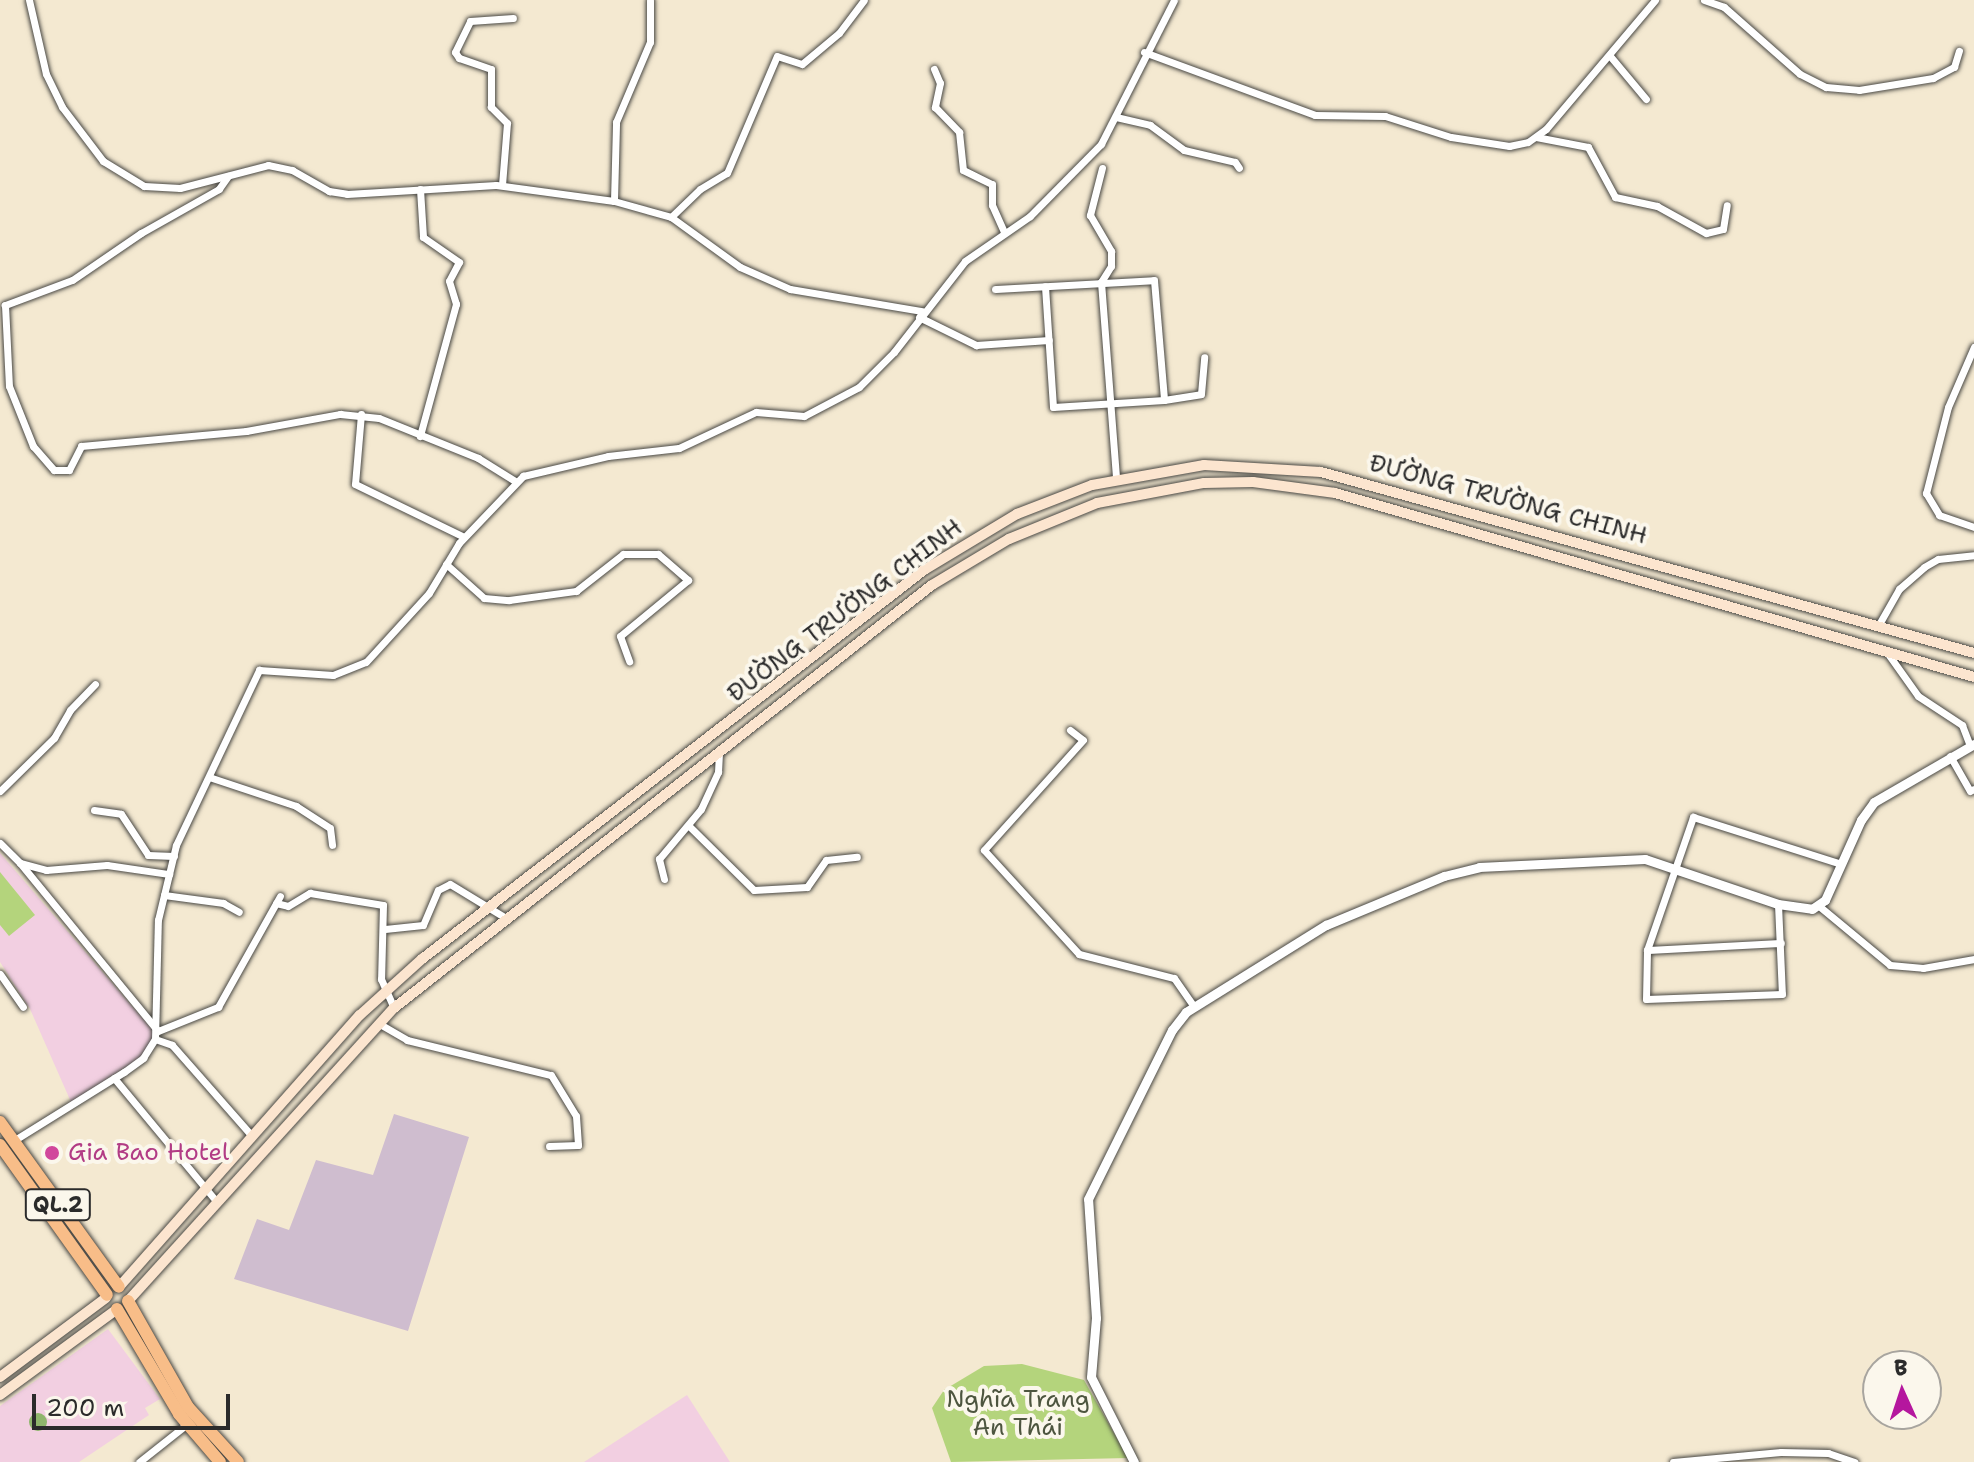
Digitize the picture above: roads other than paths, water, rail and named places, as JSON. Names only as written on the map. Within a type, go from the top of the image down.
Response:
[{"type":"highway","name":"QL.2","points":[[0,1122],[6,1143],[117,1309],[187,1423],[220,1462]]},
{"type":"highway","name":"QL.2","points":[[6,1143],[119,1287],[188,1407],[238,1462]]},
{"type":"highway","points":[[106,1296],[119,1287]]},
{"type":"highway","points":[[117,1309],[128,1301]]},
{"type":"main road","name":"ĐƯỜNG TRƯỜNG CHINH","points":[[119,1287],[384,990],[490,904],[924,570],[970,539],[1047,502],[1116,478],[1228,464],[1346,477],[1968,652]]},
{"type":"main road","points":[[1342,494],[1346,477]]},
{"type":"main road","name":"ĐƯỜNG TRƯỜNG CHINH","points":[[128,1301],[378,1023],[504,917],[932,585],[981,554],[1054,519],[1121,496],[1204,483],[1266,483],[1342,494],[1974,677]]},
{"type":"main road","points":[[1047,502],[1054,519]]},
{"type":"main road","points":[[1956,672],[1968,652]]},
{"type":"main road","points":[[0,1377],[106,1296]]},
{"type":"main road","points":[[0,1395],[117,1309]]},
{"type":"street","points":[[29,0],[53,93],[114,171],[144,186],[169,189],[268,165],[292,170],[337,193],[502,185],[614,201],[671,217],[740,267],[790,289],[921,314],[979,345],[1049,340]]},
{"type":"street","points":[[614,201],[616,122],[650,42],[650,0]]},
{"type":"street","points":[[671,217],[700,189],[727,173],[777,56],[802,64],[839,33],[864,0]]},
{"type":"street","points":[[6,1143],[143,1058],[156,1035],[158,920],[174,856],[259,670],[333,675],[363,664],[393,637],[464,537],[515,481],[532,471],[679,448],[756,412],[814,413],[871,377],[965,261],[1030,216],[1083,165],[1116,117],[1144,52],[1174,0]]},
{"type":"street","points":[[1144,52],[1315,115],[1385,116],[1451,137],[1509,146],[1536,137],[1610,56],[1655,0]]},
{"type":"street","points":[[1704,0],[1724,7],[1793,68],[1826,87],[1859,90],[1933,78],[1954,67],[1959,51]]},
{"type":"street","points":[[502,185],[507,123],[491,109],[491,69],[459,58],[455,52],[470,21],[513,18]]},
{"type":"street","points":[[1610,56],[1646,99]]},
{"type":"street","points":[[934,69],[940,83],[935,107],[959,132],[961,168],[992,184],[992,205],[1004,232]]},
{"type":"street","points":[[1116,117],[1150,125],[1184,150],[1235,162],[1239,168]]},
{"type":"street","points":[[1536,137],[1588,147],[1615,197],[1657,206],[1706,233],[1723,229],[1727,205]]},
{"type":"street","points":[[1102,168],[1090,215],[1111,251],[1111,266],[1101,282],[1116,478]]},
{"type":"street","points":[[228,176],[219,189],[72,280],[5,305],[9,386],[33,446],[62,474],[78,461],[81,446],[246,431],[327,415],[361,414],[478,458],[515,481]]},
{"type":"street","points":[[420,189],[423,237],[459,262],[449,285],[457,301],[420,436]]},
{"type":"street","points":[[995,289],[1154,280],[1164,400]]},
{"type":"street","points":[[1045,286],[1053,407],[1164,400],[1201,394],[1204,357]]},
{"type":"street","points":[[1974,347],[1943,422],[1926,493],[1939,515],[1974,527]]},
{"type":"street","points":[[361,414],[355,484],[464,537]]},
{"type":"street","points":[[446,564],[484,598],[509,600],[576,591],[623,554],[658,554],[688,580],[620,636],[629,661]]},
{"type":"street","points":[[1878,626],[1899,589],[1924,567],[1938,559],[1974,555]]},
{"type":"street","points":[[1819,906],[1874,802],[1972,745],[1962,725],[1918,696],[1886,651]]},
{"type":"street","points":[[0,791],[54,738],[70,710],[95,684]]},
{"type":"street","points":[[1070,730],[1083,740],[984,850],[1079,954],[1174,978],[1194,1007]]},
{"type":"street","points":[[664,879],[659,859],[689,826],[709,792],[719,752]]},
{"type":"street","points":[[1950,756],[1973,794]]},
{"type":"street","points":[[209,777],[258,798],[296,806],[330,828],[332,845]]},
{"type":"street","points":[[94,810],[121,814],[148,855],[174,856]]},
{"type":"street","points":[[1778,904],[1784,989],[1772,996],[1652,1001],[1645,994],[1647,950],[1691,820],[1697,817],[1841,864]]},
{"type":"street","points":[[689,826],[754,890],[807,887],[826,860],[857,857]]},
{"type":"street","points":[[0,843],[20,863],[156,1035],[172,1045],[252,1136]]},
{"type":"street","points":[[1134,1462],[1091,1377],[1096,1318],[1088,1199],[1172,1030],[1194,1007],[1326,925],[1460,870],[1618,857],[1674,866],[1778,904],[1801,909],[1819,906],[1890,965],[1923,968],[1974,959]]},
{"type":"street","points":[[20,863],[54,871],[107,865],[169,874]]},
{"type":"street","points":[[385,929],[423,925],[445,885],[490,904],[504,917]]},
{"type":"street","points":[[156,1035],[218,1007],[278,900],[288,906],[310,893],[379,904],[385,910],[385,929],[379,954],[384,990],[394,1008]]},
{"type":"street","points":[[164,895],[223,903],[239,912]]},
{"type":"street","points":[[1647,950],[1781,943]]},
{"type":"street","points":[[0,974],[23,1007]]},
{"type":"street","points":[[378,1023],[407,1040],[551,1075],[576,1116],[578,1145],[549,1146]]},
{"type":"street","points":[[114,1078],[217,1202]]},
{"type":"street","points":[[139,1462],[187,1423]]},
{"type":"street","points":[[1673,1462],[1781,1452],[1828,1453],[1854,1462]]},
{"type":"place","name":"Gia Bao Hotel","points":[[52,1153]]},
{"type":"park label","name":"Nghĩa Trang An Thái","points":[[1018,1414]]}]
